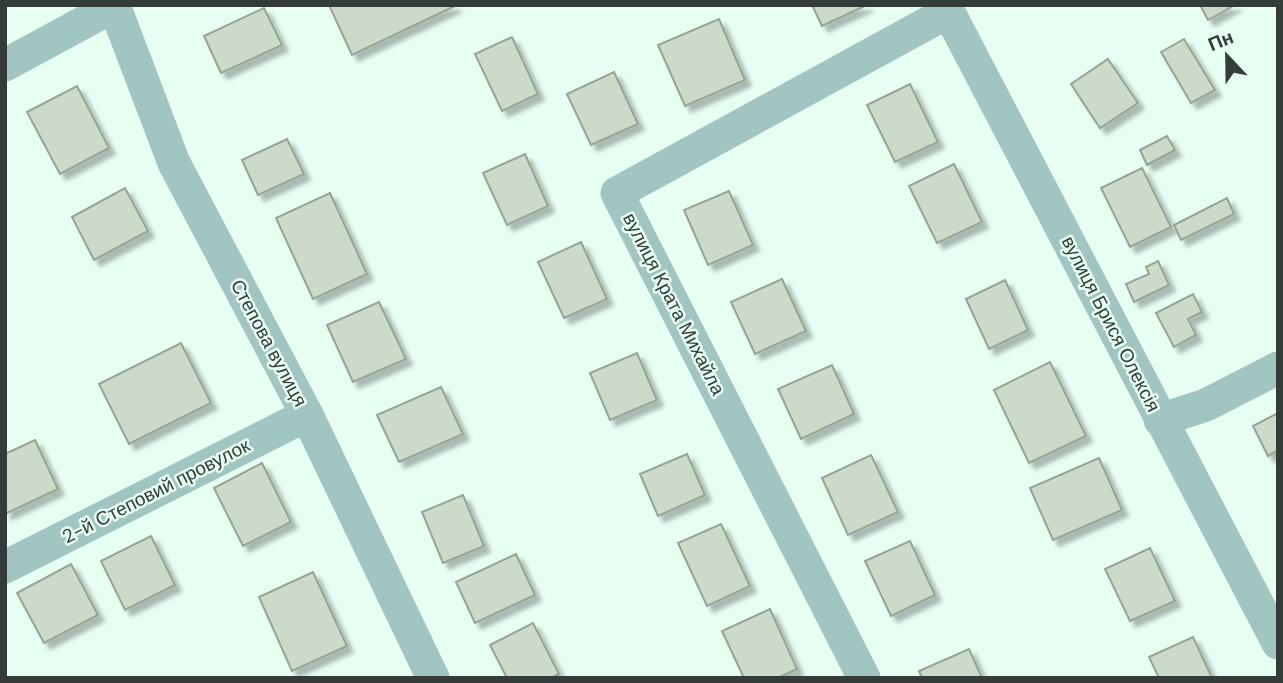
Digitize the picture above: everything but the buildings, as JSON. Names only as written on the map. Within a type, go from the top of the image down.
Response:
[{"type":"street","points":[[5,65],[115,6]]},
{"type":"street","name":"Степова вулиця","points":[[115,6],[174,163],[307,415],[433,678]]},
{"type":"street","name":"вулиця Брися Олексія","points":[[946,9],[1278,643]]},
{"type":"street","name":"вулиця Крата Михайла","points":[[864,678],[617,193],[946,9]]},
{"type":"street","points":[[1160,420],[1206,405],[1278,368]]},
{"type":"street","name":"2-й Степовий провулок","points":[[5,567],[307,415]]}]
